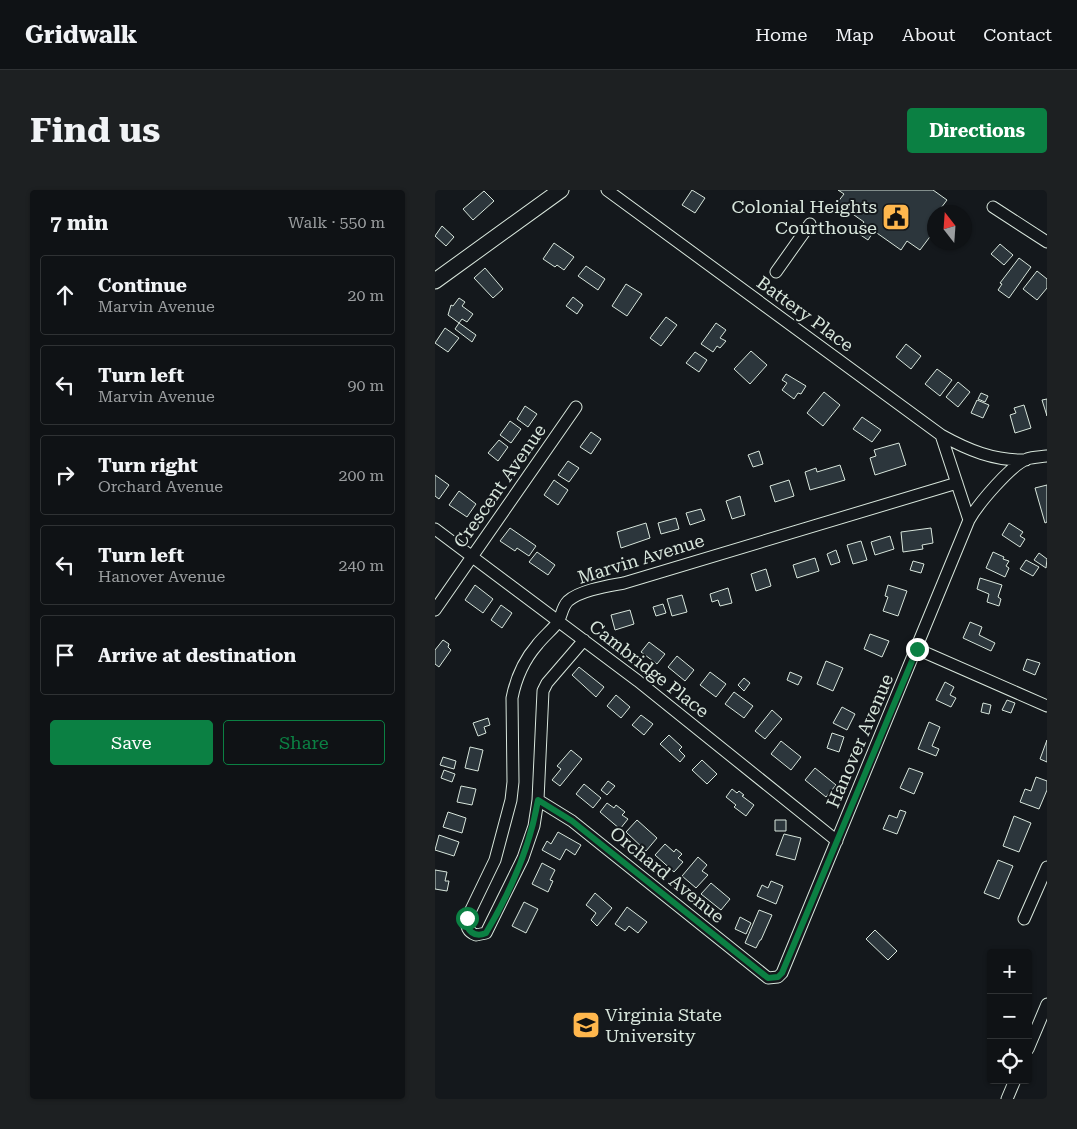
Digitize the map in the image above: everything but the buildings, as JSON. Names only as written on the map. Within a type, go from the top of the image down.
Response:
[{"type":"main road","points":[[435,281],[561,190]]},
{"type":"street","name":"Battery Place","points":[[607,190],[941,434]]},
{"type":"street","points":[[993,207],[1047,242]]},
{"type":"street","points":[[775,272],[810,224]]},
{"type":"street","name":"Crescent Avenue","points":[[435,610],[576,407]]},
{"type":"street","points":[[941,434],[965,448],[980,454],[999,458],[1026,460],[1047,456]]},
{"type":"street","points":[[941,434],[969,520]]},
{"type":"street","points":[[969,520],[981,502],[1000,482],[1026,460]]},
{"type":"street","name":"Marvin Avenue","points":[[584,640],[547,683],[543,691],[538,800],[527,849],[486,933],[481,935],[472,933],[466,923],[467,918],[495,860],[511,800],[513,782],[512,698],[526,660],[559,621],[564,606],[569,601],[577,596],[957,483]]},
{"type":"street","name":"Hanover Avenue","points":[[773,978],[782,973],[969,520]]},
{"type":"street","name":"Cambridge Place","points":[[435,529],[646,687],[837,841]]},
{"type":"street","points":[[917,649],[1047,706]]},
{"type":"street","name":"Orchard Avenue","points":[[538,800],[572,821],[768,978],[773,978]]},
{"type":"street","points":[[1025,918],[1047,867]]},
{"type":"street","points":[[1032,1039],[1047,1004]]},
{"type":"street","points":[[1007,1099],[1013,1084]]},
{"type":"place","name":"Colonial Heights Courthouse","points":[[896,217]]},
{"type":"place","name":"Virginia State University","points":[[586,1025]]},
{"type":"route","points":[[467,918],[466,923],[472,933],[476,935],[486,933],[527,849],[538,800],[572,821],[768,978],[778,977],[782,973],[917,649]]}]
